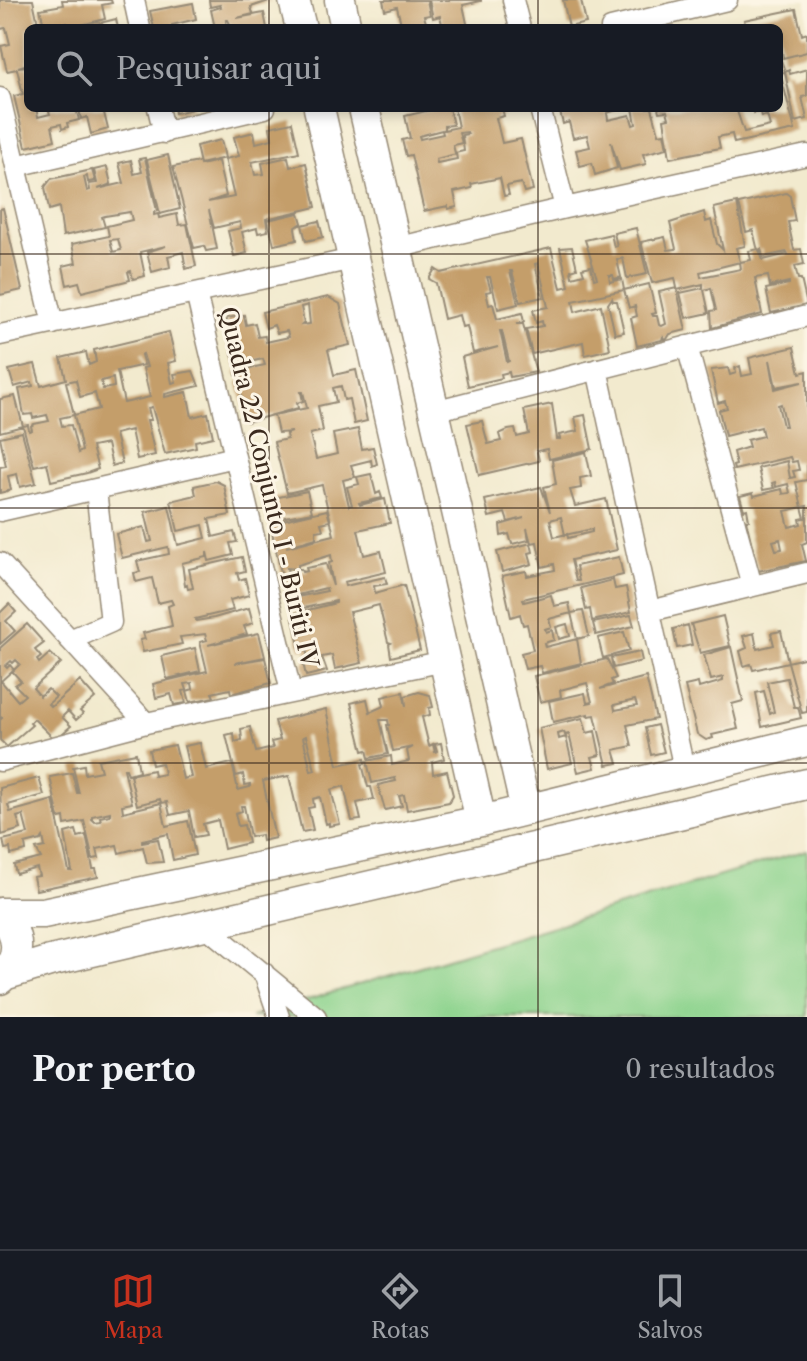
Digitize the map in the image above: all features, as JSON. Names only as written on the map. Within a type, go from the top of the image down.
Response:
[{"type":"street","points":[[134,0],[139,24]]},
{"type":"street","points":[[294,0],[300,24]]},
{"type":"street","points":[[340,0],[345,24]]},
{"type":"street","points":[[513,0],[519,24]]},
{"type":"street","points":[[628,24],[727,0]]},
{"type":"street","points":[[0,98],[53,324]]},
{"type":"street","points":[[159,112],[164,133]]},
{"type":"street","points":[[16,166],[249,112]]},
{"type":"street","points":[[320,112],[481,821]]},
{"type":"street","points":[[365,112],[526,810]]},
{"type":"street","points":[[541,112],[565,208]]},
{"type":"street","points":[[396,248],[565,208],[806,161]]},
{"type":"street","points":[[0,335],[353,259]]},
{"type":"street","name":"Quadra 22 Conjunto I - Buriti IV","points":[[196,293],[291,692]]},
{"type":"street","points":[[434,411],[807,316]]},
{"type":"street","points":[[687,346],[752,586]]},
{"type":"street","points":[[597,369],[684,769]]},
{"type":"street","points":[[0,511],[235,457]]},
{"type":"street","points":[[70,640],[111,622],[96,490]]},
{"type":"street","points":[[0,563],[146,723]]},
{"type":"street","points":[[650,611],[807,573]]},
{"type":"street","points":[[0,761],[146,723],[445,661]]},
{"type":"street","points":[[0,913],[43,913],[481,821],[807,741]]},
{"type":"street","points":[[2,977],[50,961],[807,784]]},
{"type":"street","points":[[0,913],[16,933],[17,946],[15,957],[2,977]]},
{"type":"street","points":[[204,925],[316,1017]]},
{"type":"street","points":[[264,973],[279,1017]]},
{"type":"green space","points":[[807,850],[807,1017],[251,1017]]},
{"type":"building","points":[[0,0],[33,0],[38,24],[24,24],[24,65],[18,67],[24,66],[24,112],[37,112],[38,117],[49,112],[77,112],[79,120],[67,123],[68,127],[62,129],[61,124],[52,126],[55,140],[26,147],[14,96],[23,94],[17,69],[7,71],[1,46],[10,44],[6,28],[0,29]]},
{"type":"building","points":[[62,0],[111,0],[112,3],[102,5],[105,19],[85,24],[44,24],[40,9],[63,5]]},
{"type":"building","points":[[209,0],[272,0],[251,7],[253,14],[237,18],[264,13],[266,24],[230,24],[226,20],[226,24],[214,24],[211,10],[221,7],[210,7]]},
{"type":"building","points":[[383,0],[427,0],[430,15],[424,16],[426,24],[401,24],[397,7],[385,10]]},
{"type":"building","points":[[429,0],[481,0],[463,5],[467,24],[442,24],[440,16],[433,18]]},
{"type":"building","points":[[563,0],[581,0],[586,23],[568,24]]},
{"type":"building","points":[[193,3],[196,19],[176,24],[153,24],[150,11]]},
{"type":"building","points":[[796,9],[802,35],[807,33],[807,52],[783,58],[783,24],[745,24],[744,20]]},
{"type":"building","points":[[116,19],[117,24],[96,24]]},
{"type":"building","points":[[807,69],[807,96],[802,97],[807,119],[795,122],[785,72],[789,70],[790,74]]},
{"type":"building","points":[[783,84],[795,130],[734,143],[732,134],[718,137],[720,148],[670,158],[664,119],[669,118],[667,112],[737,112],[744,132],[770,126],[767,115],[761,117],[760,112],[783,112]]},
{"type":"building","points":[[80,112],[107,112],[104,113],[108,129],[91,134],[87,117],[81,119]]},
{"type":"building","points":[[422,112],[450,112],[453,125],[444,126],[444,130],[458,127],[455,112],[503,112],[504,116],[496,118],[502,143],[521,139],[533,190],[524,192],[521,183],[507,186],[509,195],[504,196],[500,178],[471,184],[472,188],[454,192],[457,207],[424,211],[411,155],[406,156],[402,140],[410,138],[405,116]],"holes":[[[442,130],[443,134],[420,139],[419,136]],[[467,132],[462,135],[464,151],[455,153],[453,145],[462,143],[459,133]],[[456,154],[457,159],[437,163],[436,159]]]},
{"type":"building","points":[[560,112],[610,112],[607,113],[608,120],[630,115],[633,125],[636,124],[634,112],[653,112],[659,134],[664,133],[667,148],[643,154],[646,164],[620,170],[611,142],[617,168],[595,175],[592,163],[580,166],[576,150],[590,147],[587,135],[573,138],[569,122],[563,124]]},
{"type":"building","points":[[292,122],[299,152],[252,162],[255,175],[264,174],[262,163],[288,157],[290,167],[306,163],[316,207],[266,219],[268,231],[258,233],[257,228],[242,232],[247,253],[234,256],[228,231],[241,228],[240,222],[214,228],[209,210],[217,249],[206,251],[204,246],[194,248],[173,167],[218,161],[226,196],[208,202],[234,197],[225,159],[239,156],[234,137],[254,132],[256,143],[272,139],[270,127]]},
{"type":"building","points":[[221,140],[225,158],[200,164],[196,146]]},
{"type":"building","points":[[168,155],[180,209],[160,214],[147,160]]},
{"type":"building","points":[[145,158],[157,211],[154,215],[158,214],[159,218],[177,214],[179,225],[187,224],[196,266],[186,269],[183,252],[168,256],[170,267],[152,272],[147,252],[166,246],[140,252],[145,276],[133,279],[131,271],[128,272],[130,280],[82,292],[79,282],[67,285],[63,266],[76,263],[72,244],[109,236],[107,226],[132,220],[130,212],[105,216],[102,217],[105,227],[63,236],[59,207],[49,210],[45,187],[51,179],[92,170],[95,181],[88,182],[87,176],[84,177],[87,191],[90,190],[89,184],[97,183],[94,170],[107,167],[111,184],[98,189],[124,183],[119,163],[131,160],[134,174],[142,172],[139,159]],"holes":[[[118,239],[121,250],[113,252],[110,240]]]},
{"type":"building","points":[[786,193],[790,196],[795,221],[788,222],[794,250],[801,249],[804,264],[795,266],[807,305],[771,313],[766,289],[789,282],[770,286],[768,276],[755,278],[762,314],[712,328],[711,311],[716,310],[711,288],[704,290],[709,313],[686,318],[680,293],[703,288],[703,284],[677,290],[686,330],[670,334],[664,340],[663,336],[662,340],[637,346],[631,318],[637,316],[635,306],[629,308],[624,290],[649,284],[656,313],[652,314],[657,316],[662,326],[666,324],[659,292],[677,288],[675,278],[652,283],[641,242],[665,237],[668,250],[676,249],[670,223],[704,212],[706,222],[711,220],[717,244],[723,250],[714,208],[737,203],[745,246],[736,248],[740,262],[751,260],[749,251],[758,249],[753,230],[746,232],[739,204]],"holes":[[[761,249],[763,257],[788,254],[763,260]],[[740,262],[741,269],[701,277],[700,272]]]},
{"type":"building","points":[[3,208],[22,290],[0,295],[0,209]]},
{"type":"building","points":[[299,213],[302,223],[295,228],[297,240],[274,245],[268,220]]},
{"type":"building","points":[[319,221],[323,237],[306,241],[302,225]]},
{"type":"building","points":[[636,228],[647,274],[627,278],[623,258],[617,260],[621,277],[614,279],[613,275],[609,275],[610,282],[622,279],[624,290],[573,301],[575,312],[601,305],[610,349],[585,355],[583,342],[532,354],[526,329],[543,326],[542,321],[536,323],[533,310],[548,307],[538,263],[535,264],[543,297],[520,302],[512,271],[518,304],[498,309],[490,277],[487,277],[491,291],[486,292],[497,319],[522,313],[524,322],[516,324],[523,324],[536,372],[510,377],[509,372],[501,374],[502,378],[468,386],[462,357],[498,347],[473,353],[467,326],[462,327],[459,315],[444,319],[436,283],[429,279],[435,269],[441,273],[551,248],[561,288],[569,286],[560,248],[572,247],[577,268],[571,270],[572,277],[584,274],[582,268],[591,266],[594,279],[597,278],[585,240],[611,234],[614,247],[617,246],[614,233]],"holes":[[[500,331],[509,361],[507,362]]]},
{"type":"building","points":[[328,297],[340,304],[350,345],[328,350],[334,375],[356,370],[367,421],[354,424],[349,399],[344,400],[341,386],[333,388],[336,402],[318,406],[323,431],[310,434],[316,459],[337,454],[333,434],[358,429],[362,449],[373,447],[377,464],[372,466],[371,460],[351,465],[355,477],[343,480],[349,506],[352,505],[347,487],[359,484],[357,477],[371,474],[376,494],[380,492],[382,498],[359,503],[385,499],[390,523],[358,530],[364,555],[381,551],[386,572],[344,582],[345,586],[385,577],[387,584],[374,586],[375,593],[404,585],[420,650],[391,657],[391,643],[388,642],[379,605],[349,612],[362,663],[335,669],[332,655],[322,657],[327,671],[306,676],[303,663],[308,659],[306,648],[300,650],[292,614],[336,601],[299,609],[296,598],[287,600],[270,523],[327,510],[330,521],[321,523],[323,530],[316,531],[316,538],[286,547],[334,535],[322,485],[287,493],[274,442],[287,439],[286,434],[292,432],[278,433],[274,415],[307,408],[303,392],[303,401],[297,403],[298,408],[247,422],[238,382],[243,381],[241,373],[236,375],[236,371],[265,365],[263,359],[235,365],[226,329],[227,318],[244,315],[246,325],[255,323],[258,337],[265,336],[266,342],[289,337],[287,331],[277,333],[274,325],[266,328],[262,312]],"holes":[[[308,305],[310,324],[302,325],[301,307]],[[331,555],[332,562],[329,563],[333,586],[326,564],[306,568],[307,571],[288,572],[287,568],[298,569],[298,565]],[[326,588],[327,591],[297,597]]]},
{"type":"building","points":[[612,298],[617,301],[624,332],[615,334],[608,304]]},
{"type":"building","points":[[169,332],[176,361],[168,363],[172,383],[176,382],[174,374],[193,371],[199,386],[165,394],[165,397],[187,392],[192,417],[208,413],[213,437],[195,441],[196,447],[165,454],[152,407],[148,408],[151,420],[147,420],[155,455],[137,459],[131,430],[115,434],[122,463],[112,466],[107,444],[92,447],[98,469],[51,481],[47,463],[34,466],[23,426],[28,425],[29,431],[32,430],[34,424],[49,421],[47,415],[33,418],[32,414],[24,415],[19,389],[33,386],[32,382],[14,387],[9,370],[35,364],[41,386],[66,379],[61,358],[86,352],[89,365],[96,362],[94,350]],"holes":[[[141,355],[147,367],[143,368],[150,397],[124,403],[117,371],[144,365]],[[113,378],[114,387],[103,389],[101,381]],[[76,380],[80,397],[95,393],[99,409],[74,415],[66,382]],[[74,415],[82,451],[78,453],[71,425],[62,426],[60,418]]]},
{"type":"building","points":[[794,347],[800,373],[807,371],[807,480],[796,482],[802,507],[807,506],[807,542],[802,544],[806,561],[758,571],[746,520],[749,520],[747,509],[744,510],[740,496],[782,489],[783,494],[790,493],[788,484],[776,487],[775,482],[772,483],[774,488],[763,490],[758,468],[787,461],[790,478],[795,477],[793,471],[799,470],[797,461],[792,462],[790,457],[734,470],[733,452],[749,447],[747,440],[763,436],[761,427],[725,436],[719,410],[727,408],[725,401],[718,403],[711,370],[728,368],[730,375],[736,373],[735,368],[740,366],[742,376],[752,374],[749,358]],"holes":[[[770,360],[776,387],[802,382],[775,389]],[[781,404],[786,426],[783,426],[778,405]],[[802,507],[805,518],[800,519],[801,524],[789,527],[785,511]],[[780,539],[782,549],[776,550],[773,541]]]},
{"type":"building","points":[[15,396],[23,426],[0,432],[0,399]]},
{"type":"building","points":[[552,404],[557,439],[560,439],[559,435],[578,431],[575,417],[585,415],[592,449],[549,459],[547,449],[537,451],[539,461],[479,475],[467,424],[482,421],[488,444],[501,441],[499,434],[508,430],[515,429],[517,437],[529,434],[524,410]]},
{"type":"building","points":[[22,432],[36,483],[20,487],[17,474],[8,476],[11,490],[0,493],[0,467],[6,466],[0,437]]},
{"type":"building","points":[[586,452],[591,476],[580,478],[581,488],[570,490],[575,506],[606,499],[617,550],[571,560],[576,581],[579,581],[576,566],[619,557],[623,575],[523,599],[524,602],[551,595],[554,606],[569,603],[571,613],[549,619],[551,627],[545,629],[546,632],[552,630],[554,640],[544,643],[545,647],[577,639],[581,663],[542,673],[540,666],[525,669],[521,653],[533,650],[527,624],[523,625],[520,614],[511,617],[502,576],[526,571],[527,576],[555,570],[554,564],[542,567],[537,542],[531,543],[527,528],[529,540],[512,544],[509,534],[501,536],[500,525],[524,518],[508,522],[505,513],[489,517],[485,500],[541,487],[550,512],[544,487],[556,484],[552,460]],"holes":[[[561,517],[565,534],[554,537],[550,520]],[[592,529],[592,532],[568,538],[567,535]]]},
{"type":"building","points":[[216,481],[224,485],[230,515],[209,519],[213,537],[234,532],[237,542],[230,543],[233,555],[209,561],[207,552],[207,557],[182,563],[185,585],[188,589],[193,588],[189,569],[242,557],[245,571],[237,573],[239,580],[245,578],[249,595],[230,600],[233,610],[195,619],[214,618],[249,608],[253,623],[244,626],[247,634],[208,645],[259,633],[265,657],[235,663],[265,658],[271,683],[231,694],[230,689],[212,693],[214,697],[190,702],[187,691],[193,689],[192,683],[185,684],[186,703],[174,705],[171,694],[156,698],[153,684],[207,671],[200,642],[207,640],[205,634],[180,637],[182,644],[143,652],[140,640],[145,639],[143,633],[172,626],[168,606],[173,604],[171,600],[158,603],[152,578],[136,582],[134,573],[140,572],[137,561],[169,554],[168,547],[122,558],[116,534],[144,527],[148,542],[152,541],[145,512],[169,506],[178,545],[206,538],[203,525],[178,531],[171,501],[196,495],[194,486]]},
{"type":"building","points":[[307,491],[312,512],[269,520],[265,500]]},
{"type":"building","points":[[531,543],[533,552],[529,553],[532,564],[502,572],[497,552]]},
{"type":"building","points":[[613,580],[615,589],[626,587],[631,612],[592,621],[581,588]]},
{"type":"building","points":[[9,604],[16,612],[6,621],[15,631],[0,644],[0,613]]},
{"type":"building","points":[[583,611],[589,636],[577,639],[571,613]]},
{"type":"building","points":[[631,615],[634,626],[596,635],[593,623]]},
{"type":"building","points":[[723,616],[730,646],[700,653],[691,624]]},
{"type":"building","points":[[27,624],[44,643],[35,650],[41,657],[37,660],[39,663],[50,653],[61,663],[33,688],[40,696],[48,689],[56,697],[48,704],[51,707],[80,681],[95,698],[80,711],[83,714],[76,720],[68,711],[62,717],[71,726],[55,740],[34,719],[30,723],[32,725],[7,747],[0,740],[0,720],[3,717],[0,718],[0,648]],"holes":[[[16,660],[20,664],[14,670],[10,665],[5,666]],[[12,671],[21,681],[15,685],[25,695],[18,701],[1,681]]]},
{"type":"building","points":[[567,624],[570,636],[559,639],[556,627]]},
{"type":"building","points":[[688,625],[692,645],[677,648],[673,629]]},
{"type":"building","points":[[781,631],[788,662],[753,670],[751,664],[744,666],[740,651],[747,648],[743,636],[754,633],[757,649],[774,645],[771,633]]},
{"type":"building","points":[[624,632],[629,651],[603,658],[598,638]]},
{"type":"building","points":[[731,647],[743,701],[732,704],[738,729],[712,735],[713,738],[706,740],[697,734],[685,686],[698,683],[699,688],[723,681],[723,677],[711,680],[704,655]]},
{"type":"building","points":[[195,648],[200,671],[167,679],[162,656]]},
{"type":"building","points":[[640,652],[642,661],[613,668],[611,658]]},
{"type":"building","points":[[807,657],[807,712],[802,713],[788,662]]},
{"type":"building","points":[[607,659],[616,678],[611,680],[613,684],[600,689],[646,677],[656,719],[627,725],[632,746],[614,750],[618,763],[607,765],[595,715],[553,722],[549,701],[585,693],[587,703],[592,702],[587,683],[560,690],[561,697],[540,702],[534,676]],"holes":[[[635,700],[637,706],[615,710],[614,705]]]},
{"type":"building","points":[[787,678],[794,707],[798,707],[801,718],[762,727],[756,693],[764,691],[770,714],[774,712],[767,682]]},
{"type":"building","points":[[403,692],[406,706],[405,696],[419,692],[430,695],[433,707],[429,708],[430,715],[422,717],[429,746],[433,744],[435,752],[435,744],[441,743],[444,759],[432,762],[433,774],[447,771],[453,795],[449,802],[407,810],[404,795],[399,796],[402,806],[385,810],[378,785],[396,781],[395,778],[372,783],[367,761],[391,756],[392,765],[409,761],[407,750],[413,747],[393,751],[388,720],[380,720],[388,754],[369,758],[367,750],[363,751],[351,703],[367,699],[370,712],[384,706],[382,697]]},
{"type":"building","points":[[326,709],[338,765],[365,759],[365,764],[362,764],[374,799],[357,803],[361,820],[352,821],[344,786],[331,790],[340,824],[326,824],[320,797],[313,799],[314,807],[308,808],[313,830],[302,832],[289,776],[263,781],[275,838],[262,841],[261,835],[250,837],[244,806],[241,806],[242,811],[235,813],[238,826],[244,825],[248,843],[224,849],[218,820],[203,824],[206,835],[194,837],[189,811],[170,815],[167,802],[161,803],[160,799],[137,805],[130,775],[153,770],[154,776],[164,774],[162,763],[152,765],[149,750],[175,745],[183,779],[191,777],[184,746],[200,743],[206,769],[232,763],[238,790],[250,787],[250,784],[245,785],[243,774],[236,776],[226,735],[234,733],[235,742],[242,740],[241,729],[250,727],[256,752],[273,748],[271,742],[280,740],[275,721]],"holes":[[[306,736],[315,770],[311,771],[303,737]]]},
{"type":"building","points":[[583,718],[587,733],[595,731],[600,755],[592,757],[595,768],[578,772],[569,734],[565,735],[564,732],[558,734],[559,739],[566,737],[572,763],[547,769],[539,728]]},
{"type":"building","points":[[657,725],[664,752],[651,755],[645,728]]},
{"type":"building","points":[[136,753],[139,771],[128,774],[124,769],[132,803],[122,805],[123,812],[161,803],[166,826],[188,821],[195,855],[173,860],[168,834],[142,840],[158,839],[163,862],[147,863],[143,847],[119,853],[117,845],[97,849],[99,858],[93,859],[84,821],[65,825],[64,817],[59,818],[50,777],[72,773],[79,793],[73,767],[84,765],[85,774],[101,771],[98,760]],"holes":[[[110,812],[110,815],[100,817],[101,821],[92,819],[92,816]]]},
{"type":"building","points":[[39,778],[44,795],[8,805],[10,812],[53,800],[69,871],[72,871],[65,833],[76,830],[78,837],[86,835],[93,869],[96,869],[98,877],[36,890],[33,877],[39,876],[37,868],[16,874],[14,865],[41,858],[36,849],[45,847],[43,837],[25,844],[26,851],[11,855],[10,848],[5,849],[3,840],[28,834],[23,815],[17,817],[21,829],[2,835],[0,788]]}]
